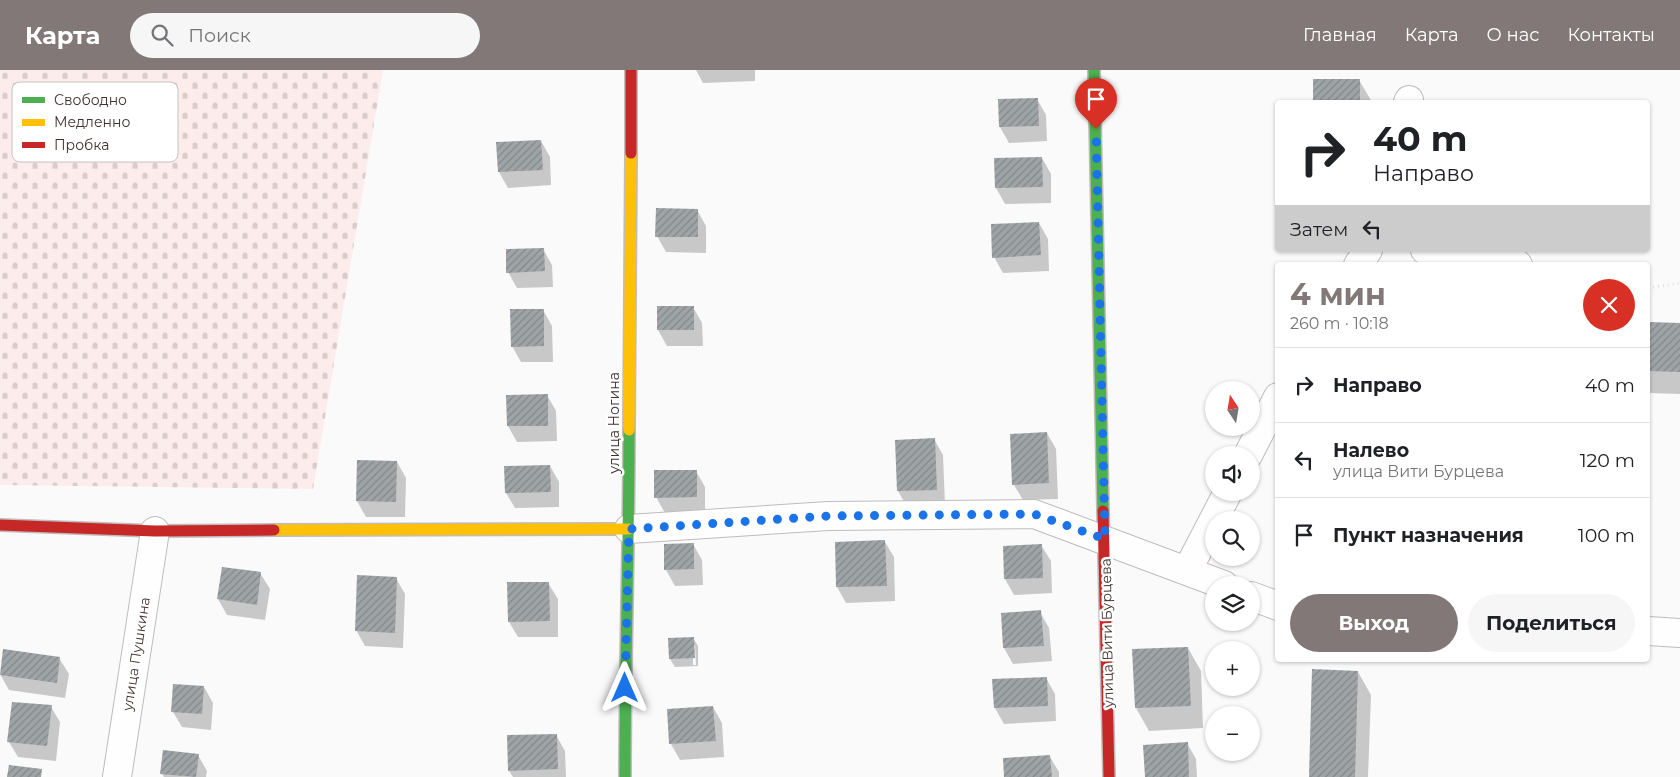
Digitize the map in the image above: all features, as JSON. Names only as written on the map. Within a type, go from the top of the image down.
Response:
[{"type":"street","name":"улица Ногина","points":[[625,777],[625,653],[629,529],[631,70]]},
{"type":"street","name":"улица Вити Бурцева","points":[[1094,70],[1109,777]]},
{"type":"street","points":[[1443,252],[1513,260],[1515,262]]},
{"type":"street","points":[[1253,446],[1275,403]]},
{"type":"street","points":[[1187,571],[1223,501]]},
{"type":"street","points":[[0,525],[155,531],[629,529],[828,516],[1034,514],[1205,578]]},
{"type":"street","name":"улица Пушкина","points":[[117,777],[155,531]]},
{"type":"street","points":[[1260,599],[1275,605]]},
{"type":"street","points":[[1650,631],[1680,633]]},
{"type":"path","points":[[1650,288],[1680,283]]},
{"type":"green space","points":[[0,70],[383,70],[313,489],[0,485]]},
{"type":"building","points":[[1313,79],[1360,79],[1360,100],[1313,100]]},
{"type":"building","points":[[1038,98],[1039,126],[999,127],[998,99]]},
{"type":"building","points":[[541,140],[543,170],[498,172],[496,142]]},
{"type":"building","points":[[1042,157],[1043,187],[995,188],[994,158]]},
{"type":"building","points":[[656,208],[698,209],[698,237],[655,237]]},
{"type":"building","points":[[1039,222],[1041,255],[992,258],[991,224]]},
{"type":"building","points":[[544,248],[545,271],[506,273],[506,249]]},
{"type":"building","points":[[657,306],[694,306],[694,330],[657,330]]},
{"type":"building","points":[[510,309],[544,309],[544,346],[511,347]]},
{"type":"building","points":[[1650,322],[1680,323],[1680,372],[1650,371]]},
{"type":"building","points":[[548,394],[548,426],[507,426],[506,395]]},
{"type":"building","points":[[1047,432],[1049,483],[1012,485],[1010,434]]},
{"type":"building","points":[[935,438],[937,490],[897,491],[895,440]]},
{"type":"building","points":[[357,460],[397,461],[396,502],[356,501]]},
{"type":"building","points":[[550,465],[551,492],[505,493],[504,466]]},
{"type":"building","points":[[654,470],[697,470],[697,497],[654,498]]},
{"type":"building","points":[[885,540],[887,586],[836,587],[835,542]]},
{"type":"building","points":[[694,543],[694,569],[664,570],[664,544]]},
{"type":"building","points":[[1042,544],[1043,578],[1004,579],[1003,546]]},
{"type":"building","points":[[222,567],[261,572],[257,605],[217,599]]},
{"type":"building","points":[[357,575],[397,577],[395,633],[355,631]]},
{"type":"building","points":[[507,582],[549,582],[550,621],[508,622]]},
{"type":"building","points":[[1041,610],[1044,646],[1003,648],[1001,613]]},
{"type":"building","points":[[694,637],[695,658],[669,659],[668,638]]},
{"type":"building","points":[[1188,647],[1191,706],[1135,708],[1132,649]]},
{"type":"building","points":[[3,649],[60,657],[57,683],[0,675]]},
{"type":"building","points":[[1312,669],[1358,671],[1355,777],[1309,777]]},
{"type":"building","points":[[1047,677],[1048,706],[994,708],[992,679]]},
{"type":"building","points":[[173,684],[204,686],[202,714],[171,712]]},
{"type":"building","points":[[12,702],[52,705],[47,746],[7,742]]},
{"type":"building","points":[[713,706],[716,741],[669,744],[667,709]]},
{"type":"building","points":[[557,734],[558,769],[508,771],[507,735]]},
{"type":"building","points":[[1188,742],[1189,777],[1145,777],[1143,745]]},
{"type":"building","points":[[163,750],[199,754],[196,777],[160,774]]},
{"type":"building","points":[[1050,755],[1052,777],[1004,777],[1003,758]]},
{"type":"building","points":[[9,765],[42,769],[41,777],[7,777]]},
{"type":"traffic: fast","points":[[1094,70],[1103,511]]},
{"type":"traffic: fast","points":[[625,777],[629,430]]},
{"type":"traffic: slow","points":[[629,430],[631,153]]},
{"type":"traffic: slow","points":[[274,530],[629,529]]},
{"type":"traffic: jam","points":[[631,70],[631,153]]},
{"type":"traffic: jam","points":[[1103,511],[1109,777]]},
{"type":"traffic: jam","points":[[0,525],[155,531],[274,530]]},
{"type":"route","points":[[625,688],[629,529],[828,516],[1034,514],[1105,539],[1096,129]]}]
